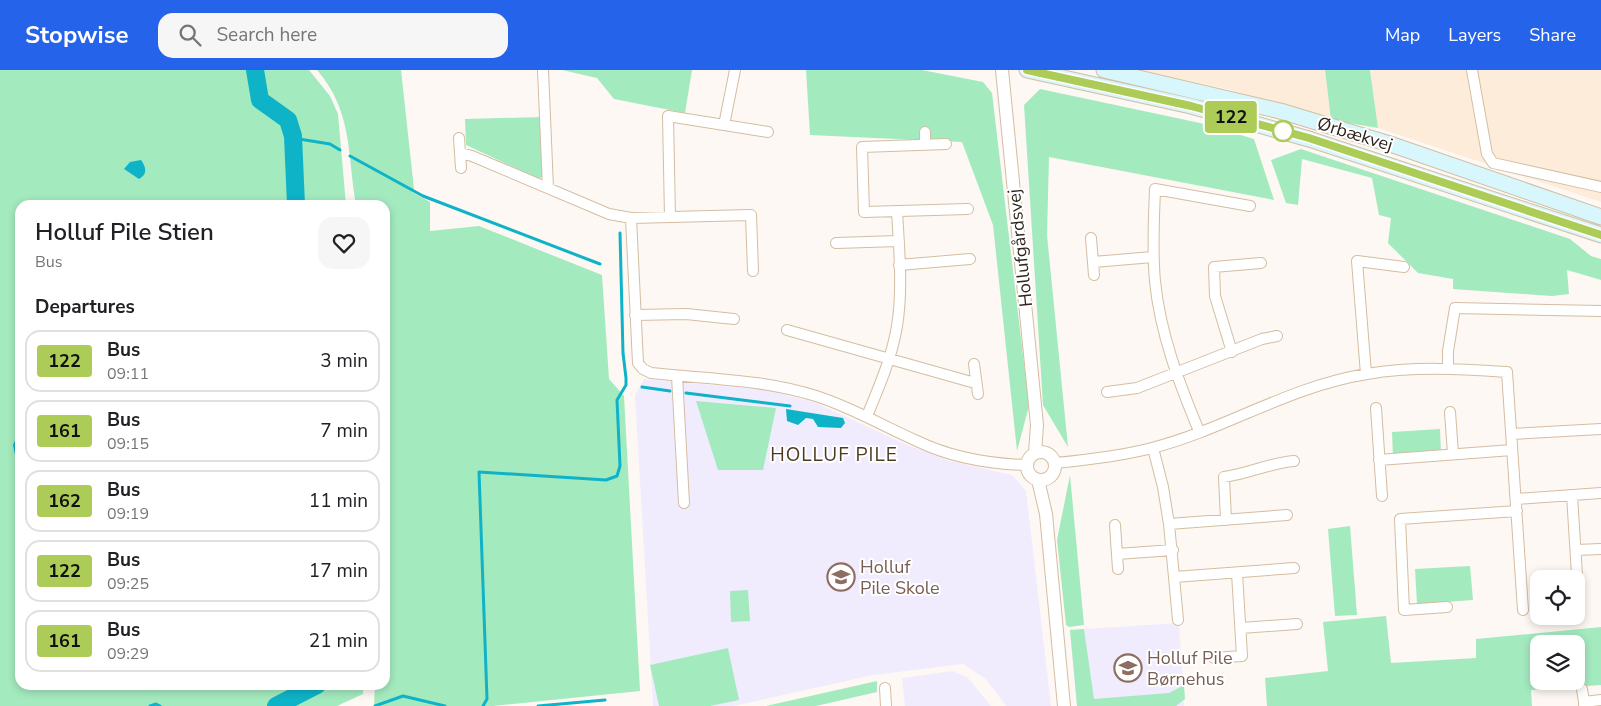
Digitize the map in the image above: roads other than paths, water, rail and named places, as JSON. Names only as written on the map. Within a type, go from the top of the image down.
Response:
[{"type":"main road","name":"Ørbækvej","points":[[1027,70],[1191,106],[1309,138],[1601,234]]},
{"type":"main road","name":"Ørbækvej","points":[[1104,70],[1280,111],[1402,148],[1601,217]]},
{"type":"street","points":[[543,70],[548,188]]},
{"type":"street","points":[[724,125],[735,70]]},
{"type":"street","name":"Hollufgårdsvej","points":[[1002,70],[1040,453]]},
{"type":"street","points":[[1472,70],[1487,154],[1493,163],[1601,187]]},
{"type":"street","points":[[670,217],[668,116],[768,132]]},
{"type":"street","points":[[925,132],[925,145]]},
{"type":"street","points":[[459,138],[461,168]]},
{"type":"street","points":[[946,144],[862,147],[864,212],[968,209]]},
{"type":"street","points":[[461,153],[609,214],[632,218],[752,216],[753,271]]},
{"type":"street","points":[[1199,431],[1176,374],[1160,314],[1153,257],[1155,189],[1250,206]]},
{"type":"street","points":[[867,416],[888,360],[897,325],[899,241],[897,211]]},
{"type":"street","points":[[632,218],[638,363],[643,369],[652,373],[755,382],[786,388],[816,396],[867,416],[918,442],[943,451],[984,461],[1027,465]]},
{"type":"street","points":[[1091,238],[1094,275]]},
{"type":"street","points":[[836,244],[899,241]]},
{"type":"street","points":[[1093,262],[1153,257]]},
{"type":"street","points":[[899,266],[970,259]]},
{"type":"street","points":[[1366,374],[1358,261],[1404,267]]},
{"type":"street","points":[[1232,352],[1215,296],[1214,267],[1261,263]]},
{"type":"street","points":[[1448,368],[1448,351],[1455,308],[1601,311]]},
{"type":"street","points":[[636,315],[686,314],[734,319]]},
{"type":"street","points":[[787,330],[976,389],[974,364]]},
{"type":"street","points":[[1107,392],[1137,388],[1262,339],[1277,336]]},
{"type":"street","points":[[1055,463],[1153,448],[1276,399],[1366,374],[1448,368],[1507,372],[1523,610]]},
{"type":"street","points":[[677,376],[684,503]]},
{"type":"street","points":[[1376,408],[1382,496]]},
{"type":"street","points":[[1450,412],[1453,454]]},
{"type":"street","points":[[1512,434],[1601,429]]},
{"type":"street","points":[[1153,448],[1163,487],[1169,524],[1178,620]]},
{"type":"street","points":[[1379,460],[1512,450]]},
{"type":"street","points":[[1040,453],[1052,456],[1055,463],[1054,472],[1043,479],[1030,474],[1027,465],[1030,458],[1040,453]]},
{"type":"street","points":[[1226,520],[1224,478],[1248,474],[1276,463],[1294,461]]},
{"type":"street","points":[[1043,479],[1064,706]]},
{"type":"street","points":[[1516,498],[1601,493]]},
{"type":"street","points":[[1572,495],[1578,570]]},
{"type":"street","points":[[1447,607],[1404,610],[1400,519],[1517,512]]},
{"type":"street","points":[[1169,524],[1287,516]]},
{"type":"street","points":[[1115,525],[1118,569]]},
{"type":"street","points":[[1576,550],[1601,548]]},
{"type":"street","points":[[1117,554],[1172,550]]},
{"type":"street","points":[[1174,577],[1294,568]]},
{"type":"street","points":[[1214,658],[1242,656],[1237,573]]},
{"type":"street","points":[[1241,628],[1297,624]]},
{"type":"street","points":[[885,688],[886,706]]},
{"type":"street","points":[[1582,690],[1584,704],[1601,700]]},
{"type":"water","points":[[141,160],[145,173],[139,179],[124,169],[130,162]]},
{"type":"water","points":[[786,409],[843,418],[845,423],[841,428],[818,427],[813,419],[806,418],[798,425],[787,421]]},
{"type":"waterway","points":[[255,70],[260,100],[288,120],[293,136],[296,200]]},
{"type":"waterway","points":[[293,138],[330,144],[340,150]]},
{"type":"waterway","points":[[350,156],[423,196],[600,264]]},
{"type":"waterway","points":[[483,706],[487,699],[479,472],[606,480],[617,476],[620,466],[617,400],[626,385],[623,353],[620,233]]},
{"type":"waterway","points":[[642,387],[670,391]]},
{"type":"waterway","points":[[686,393],[790,406]]},
{"type":"waterway","points":[[276,706],[307,690]]},
{"type":"waterway","points":[[375,706],[403,696],[445,706]]},
{"type":"waterway","points":[[538,706],[605,700]]},
{"type":"waterway","points":[[150,706],[156,704],[160,706]]},
{"type":"place","name":"Holluf Pile Skole","points":[[841,577]]},
{"type":"place","name":"Holluf Pile Børnehus","points":[[1128,668]]},
{"type":"district","name":"HOLLUF PILE","points":[[834,454]]}]
